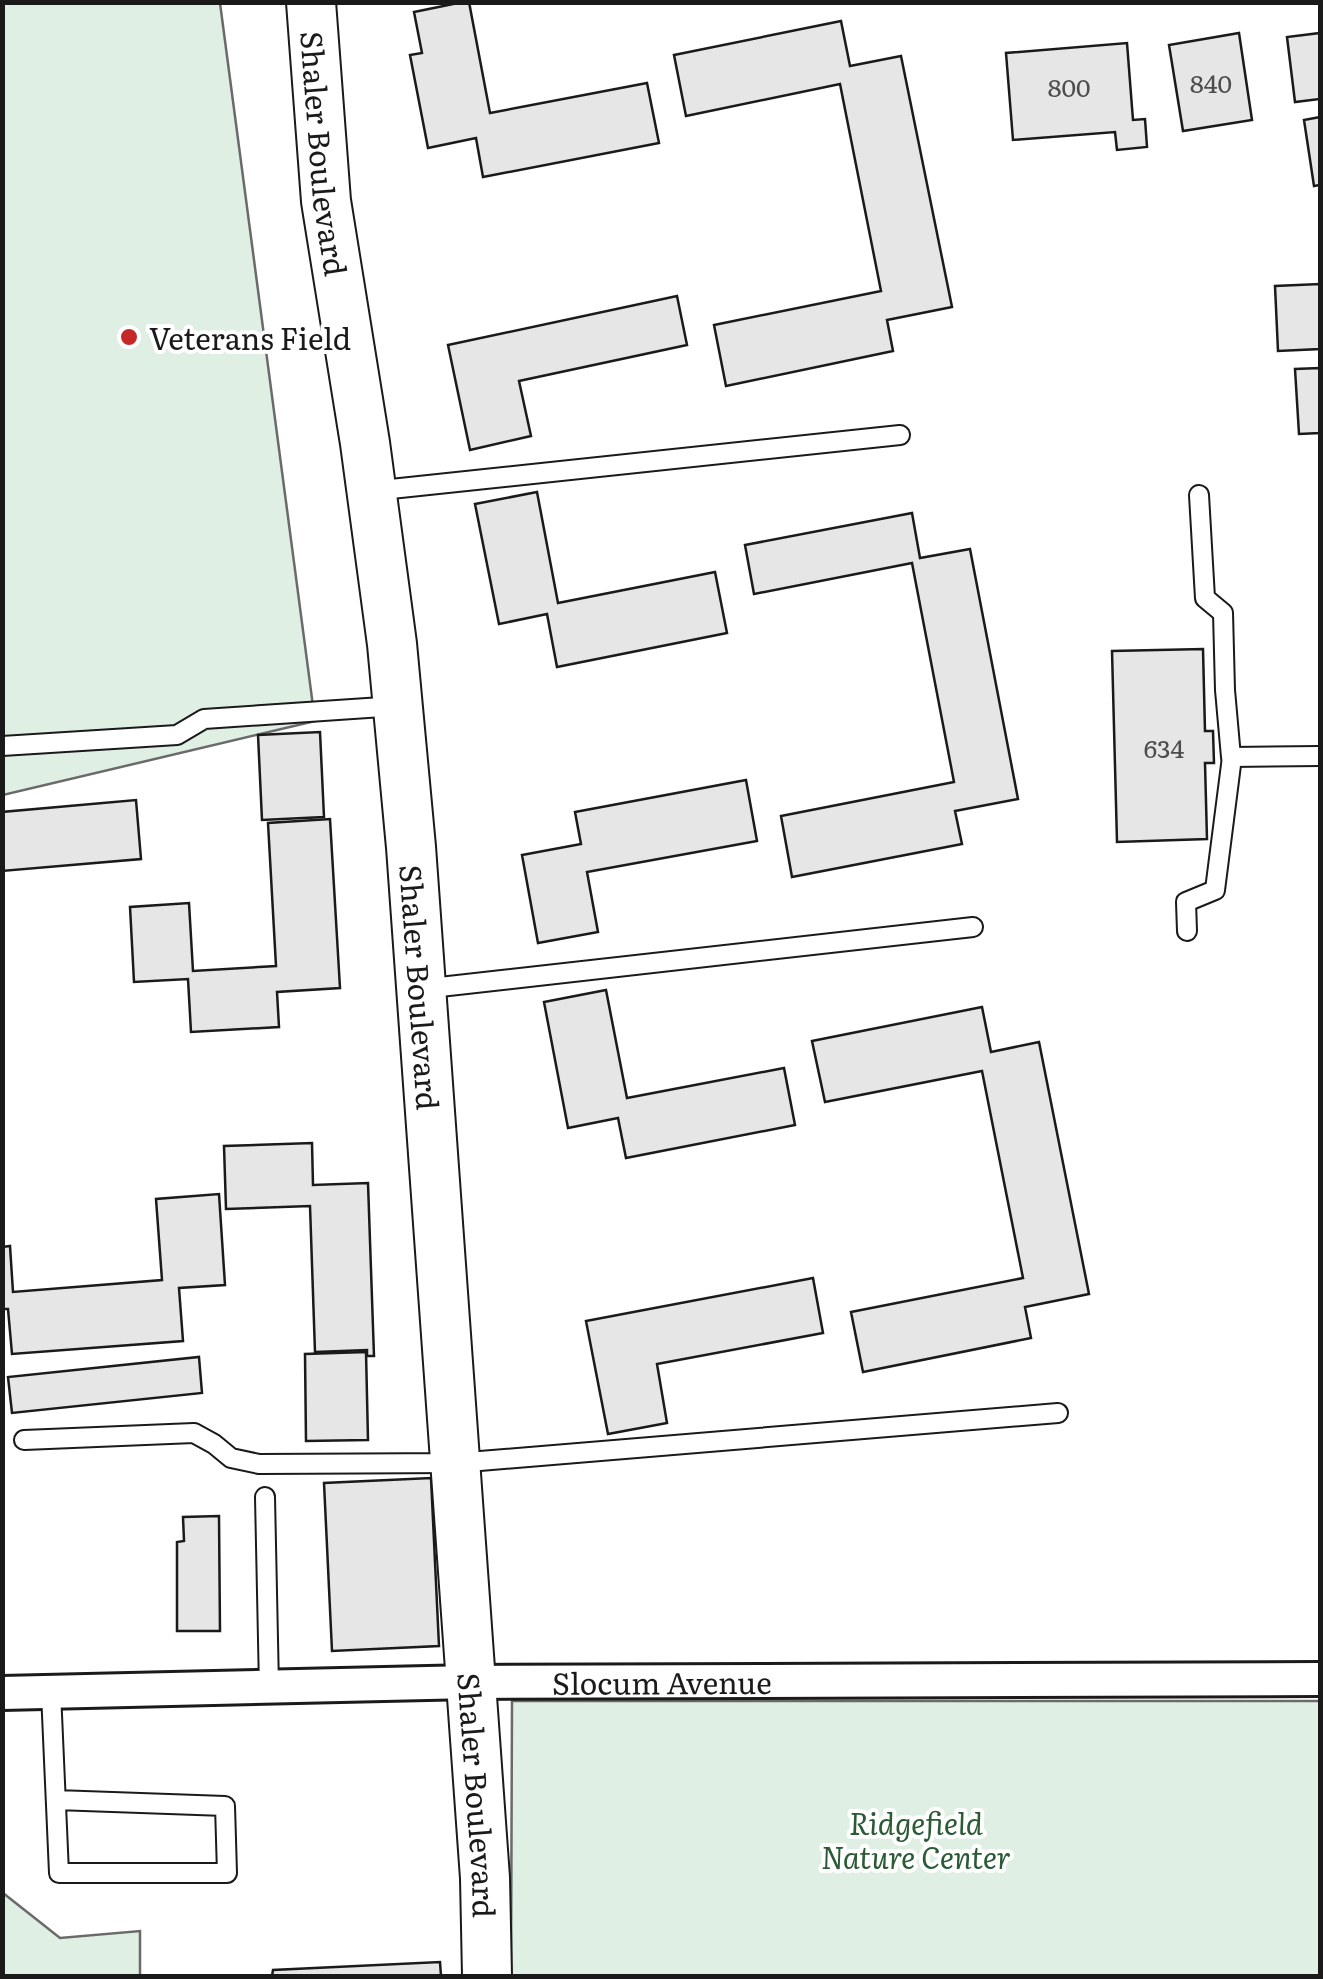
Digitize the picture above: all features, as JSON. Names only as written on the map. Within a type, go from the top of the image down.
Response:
[{"type":"street","name":"Shaler Boulevard","points":[[311,2],[326,201],[372,491],[412,847],[472,1682],[487,1976]]},
{"type":"street","name":"Slocum Avenue","points":[[2,1693],[472,1682],[1320,1679]]},
{"type":"lane","points":[[372,491],[900,435]]},
{"type":"lane","points":[[1187,931],[1186,902],[1215,890],[1232,757],[1223,613],[1206,598],[1199,495]]},
{"type":"lane","points":[[2,746],[177,735],[204,719],[398,706]]},
{"type":"lane","points":[[1232,757],[1320,756]]},
{"type":"lane","points":[[422,989],[972,926]]},
{"type":"lane","points":[[24,1440],[194,1432],[231,1458],[259,1464],[456,1463],[1058,1414]]},
{"type":"lane","points":[[264,1497],[270,1687]]},
{"type":"lane","points":[[52,1692],[56,1800],[59,1873],[227,1873],[225,1806],[56,1800]]},
{"type":"green space","name":"Veterans Field","points":[[3,3],[220,3],[315,721],[3,795]]},
{"type":"green space","name":"Ridgefield Nature Center","points":[[512,1701],[1320,1701],[1320,1976],[511,1976]]},
{"type":"green space","points":[[3,1893],[60,1938],[140,1931],[140,1976],[3,1976]]},
{"type":"building","points":[[469,2],[490,113],[647,83],[659,143],[483,177],[476,138],[428,148],[410,55],[422,53],[414,12]]},
{"type":"building","points":[[841,21],[850,66],[901,56],[952,307],[887,320],[893,351],[726,386],[714,325],[881,291],[840,84],[686,116],[674,55]]},
{"type":"building","points":[[1239,33],[1252,120],[1183,131],[1169,45]]},
{"type":"building","points":[[1320,33],[1320,99],[1295,102],[1287,37]]},
{"type":"building","points":[[1127,43],[1133,120],[1145,119],[1147,147],[1117,150],[1115,132],[1013,140],[1006,53]]},
{"type":"building","points":[[1320,117],[1320,185],[1314,186],[1304,120]]},
{"type":"building","points":[[1320,284],[1320,349],[1278,351],[1275,286]]},
{"type":"building","points":[[677,296],[687,345],[519,381],[531,436],[470,450],[448,345]]},
{"type":"building","points":[[1320,368],[1320,433],[1299,434],[1295,369]]},
{"type":"building","points":[[537,492],[558,603],[715,572],[727,633],[557,667],[547,614],[499,624],[475,504]]},
{"type":"building","points":[[912,513],[920,558],[970,549],[1018,799],[955,811],[962,844],[792,877],[781,816],[954,782],[912,563],[754,594],[745,545]]},
{"type":"building","points":[[1203,649],[1205,731],[1213,731],[1214,763],[1205,763],[1207,839],[1117,842],[1112,651]]},
{"type":"building","points":[[320,732],[324,817],[262,820],[258,735]]},
{"type":"building","points":[[746,780],[757,841],[587,872],[598,932],[538,943],[522,855],[581,844],[575,812]]},
{"type":"building","points":[[136,800],[141,859],[2,871],[2,812]]},
{"type":"building","points":[[330,819],[340,988],[277,992],[279,1027],[191,1032],[188,979],[134,982],[130,907],[189,903],[193,971],[276,966],[268,823]]},
{"type":"building","points":[[606,990],[627,1098],[784,1068],[795,1125],[626,1158],[618,1118],[568,1128],[544,1002]]},
{"type":"building","points":[[982,1007],[991,1052],[1039,1042],[1089,1294],[1025,1307],[1031,1338],[863,1372],[851,1312],[1023,1278],[982,1071],[825,1102],[812,1041]]},
{"type":"building","points":[[312,1143],[313,1185],[368,1183],[374,1356],[367,1356],[367,1350],[315,1352],[310,1206],[226,1209],[224,1146]]},
{"type":"building","points":[[219,1194],[225,1285],[179,1288],[183,1341],[12,1354],[8,1309],[2,1309],[2,1247],[10,1246],[13,1292],[162,1280],[156,1199]]},
{"type":"building","points":[[813,1278],[823,1333],[657,1364],[667,1423],[608,1434],[586,1321]]},
{"type":"building","points":[[366,1352],[368,1440],[306,1441],[305,1354]]},
{"type":"building","points":[[199,1357],[202,1393],[12,1413],[8,1377]]},
{"type":"building","points":[[431,1478],[439,1646],[332,1651],[324,1483]]},
{"type":"building","points":[[219,1516],[220,1631],[177,1631],[177,1542],[184,1541],[183,1517]]},
{"type":"building","points":[[440,1962],[441,1976],[272,1976],[273,1970]]},
{"type":"place","name":"Veterans Field","points":[[129,337]]}]
